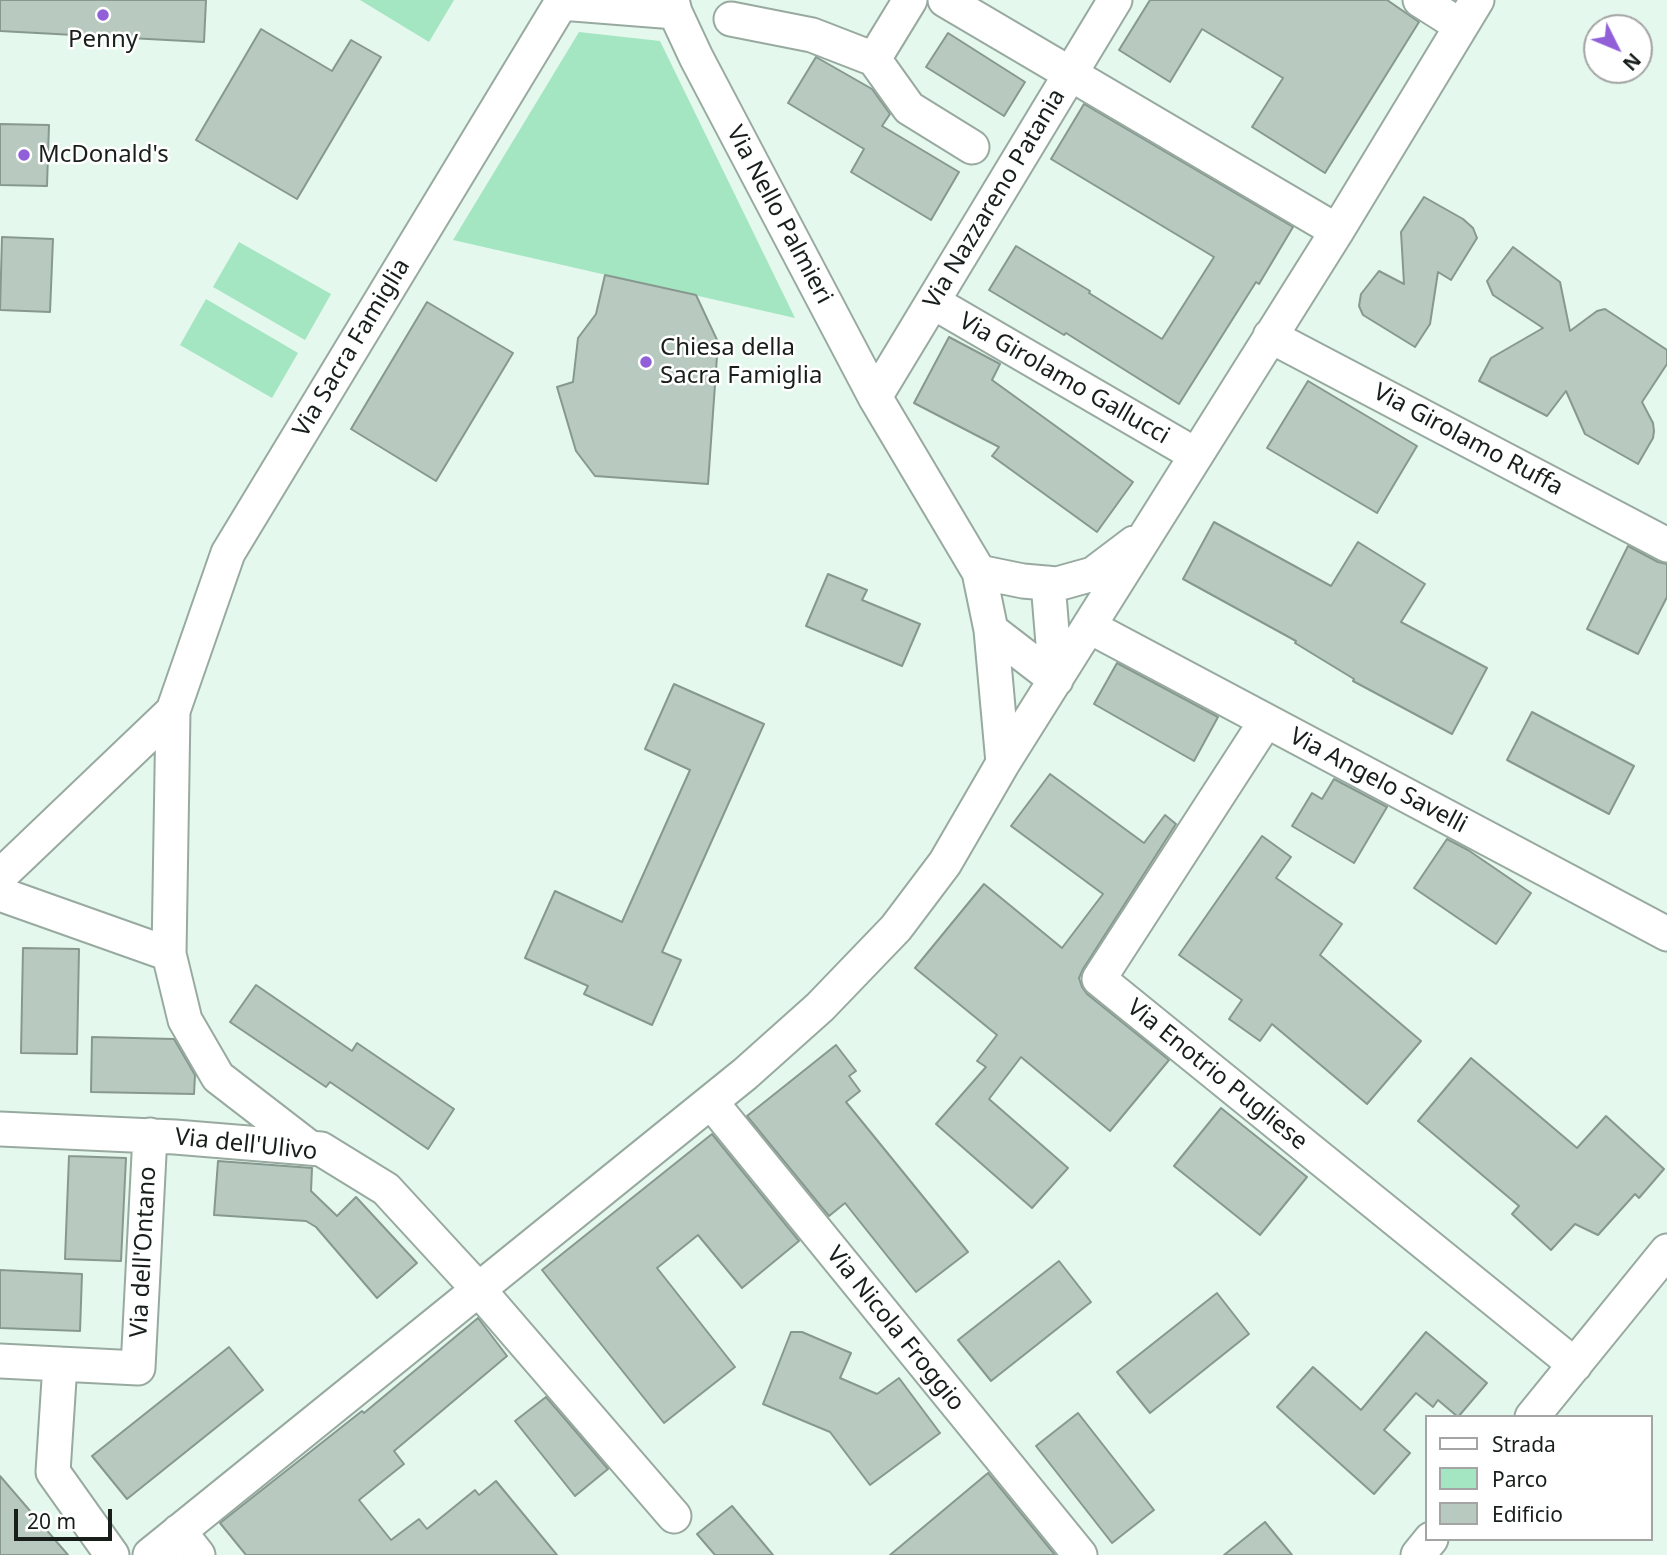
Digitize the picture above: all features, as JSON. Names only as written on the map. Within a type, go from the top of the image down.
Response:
[{"type":"street","points":[[874,60],[910,0]]},
{"type":"street","points":[[946,0],[1337,232]]},
{"type":"street","name":"Via Nazzareno Patania","points":[[875,397],[1115,0]]},
{"type":"street","points":[[150,1555],[189,1543],[479,1290],[711,1102],[820,1007],[896,928],[944,863],[1003,763],[1337,232],[1469,13],[1420,0]]},
{"type":"street","points":[[562,2],[674,6]]},
{"type":"street","name":"Via Sacra Famiglia","points":[[310,1148],[218,1077],[184,1020],[169,954],[173,711],[228,554],[562,2]]},
{"type":"street","name":"Via Nello Palmieri","points":[[674,6],[696,57],[875,397],[979,572],[991,630],[1003,763]]},
{"type":"street","points":[[732,19],[812,35],[874,60],[909,108],[972,147]]},
{"type":"street","name":"Via Girolamo Gallucci","points":[[933,302],[1196,455]]},
{"type":"street","name":"Via Girolamo Ruffa","points":[[1270,335],[1667,545]]},
{"type":"street","points":[[979,572],[1023,581],[1057,584],[1093,575],[1150,531]]},
{"type":"street","points":[[1048,583],[1056,680]]},
{"type":"street","name":"Via Angelo Savelli","points":[[1090,627],[1667,934]]},
{"type":"street","points":[[991,630],[1056,680]]},
{"type":"street","name":"Via Sacra Famiglia","points":[[0,876],[173,711]]},
{"type":"street","name":"Via Enotrio Pugliese","points":[[1266,721],[1099,979],[1575,1365]]},
{"type":"street","points":[[0,894],[169,954]]},
{"type":"street","name":"Via Nicola Froggio","points":[[711,1102],[1080,1555]]},
{"type":"street","name":"Via dell'Ulivo","points":[[0,1129],[150,1135],[321,1149],[386,1189],[479,1290],[674,1516]]},
{"type":"street","name":"Via dell'Ontano","points":[[60,1364],[138,1368],[150,1135]]},
{"type":"street","points":[[1534,1415],[1667,1251]]},
{"type":"street","points":[[0,1361],[60,1364],[53,1472],[112,1555]]},
{"type":"street","points":[[1418,1555],[1429,1541]]},
{"type":"green space","points":[[360,0],[454,0],[429,42]]},
{"type":"green space","points":[[579,32],[660,41],[795,318],[453,240]]},
{"type":"green space","points":[[239,242],[331,294],[305,340],[213,287]]},
{"type":"green space","points":[[206,299],[298,353],[272,398],[180,345]]},
{"type":"building","name":"Penny","points":[[0,0],[206,0],[204,42],[0,31]]},
{"type":"building","points":[[1150,0],[1387,0],[1419,22],[1325,173],[1252,127],[1283,78],[1202,29],[1170,82],[1119,50]]},
{"type":"building","points":[[261,29],[332,71],[351,40],[381,57],[297,199],[196,140]]},
{"type":"building","points":[[948,33],[1025,82],[1004,116],[926,67]]},
{"type":"building","points":[[816,57],[872,89],[890,114],[882,126],[959,172],[931,220],[851,172],[864,149],[788,103]]},
{"type":"building","points":[[1084,104],[1293,227],[1259,284],[1256,282],[1179,404],[1066,333],[1064,335],[989,290],[1016,246],[1162,339],[1214,257],[1051,159]]},
{"type":"building","name":"McDonald's","points":[[0,124],[49,125],[47,186],[0,185]]},
{"type":"building","points":[[1424,197],[1463,219],[1473,228],[1477,238],[1451,280],[1438,272],[1430,324],[1415,347],[1363,315],[1359,306],[1361,294],[1379,271],[1404,284],[1401,232]]},
{"type":"building","points":[[2,237],[53,239],[50,312],[0,310]]},
{"type":"building","points":[[1513,247],[1560,282],[1570,331],[1597,311],[1605,309],[1667,350],[1667,364],[1642,402],[1653,423],[1654,431],[1653,438],[1638,464],[1585,434],[1566,391],[1547,416],[1479,381],[1491,358],[1543,328],[1493,295],[1487,281]]},
{"type":"building","name":"Chiesa della Sacra Famiglia","points":[[605,275],[696,295],[718,342],[708,484],[595,476],[576,451],[557,387],[573,382],[578,338],[596,314]]},
{"type":"building","points":[[427,302],[513,353],[436,481],[351,429]]},
{"type":"building","points":[[949,337],[1000,364],[992,380],[1133,482],[1097,532],[992,456],[999,447],[914,403]]},
{"type":"building","points":[[1308,381],[1417,446],[1377,513],[1267,448]]},
{"type":"building","points":[[1214,522],[1331,586],[1358,542],[1425,584],[1401,622],[1487,668],[1452,734],[1353,681],[1354,679],[1295,643],[1296,641],[1183,579]]},
{"type":"building","points":[[1628,546],[1667,564],[1667,597],[1638,654],[1587,629]]},
{"type":"building","points":[[828,574],[867,590],[862,600],[920,624],[902,666],[806,626]]},
{"type":"building","points":[[1117,663],[1218,717],[1194,761],[1094,704]]},
{"type":"building","points":[[674,684],[764,724],[662,952],[681,960],[652,1025],[584,994],[588,986],[525,958],[555,891],[622,922],[690,770],[645,749]]},
{"type":"building","points":[[1532,712],[1634,766],[1609,814],[1507,760]]},
{"type":"building","points":[[1050,774],[1144,843],[1165,815],[1176,824],[1079,978],[1087,994],[1169,1060],[1110,1131],[1021,1057],[989,1099],[1068,1168],[1032,1208],[936,1124],[986,1067],[977,1061],[997,1035],[915,968],[984,884],[1062,948],[1103,894],[1011,826]]},
{"type":"building","points":[[1334,779],[1387,807],[1354,863],[1292,826],[1312,793],[1322,799]]},
{"type":"building","points":[[1262,836],[1291,857],[1276,878],[1342,924],[1320,955],[1421,1041],[1367,1104],[1272,1024],[1260,1041],[1229,1019],[1242,1000],[1179,955]]},
{"type":"building","points":[[1447,839],[1468,850],[1531,893],[1496,944],[1414,888]]},
{"type":"building","points":[[23,948],[79,949],[77,1054],[21,1053]]},
{"type":"building","points":[[256,985],[352,1051],[357,1043],[454,1109],[428,1149],[330,1082],[326,1087],[230,1022]]},
{"type":"building","points":[[92,1037],[174,1039],[195,1075],[194,1094],[91,1092]]},
{"type":"building","points":[[836,1045],[856,1071],[849,1076],[860,1091],[846,1102],[968,1252],[916,1292],[845,1203],[829,1216],[747,1116]]},
{"type":"building","points":[[1471,1058],[1577,1148],[1606,1116],[1664,1169],[1639,1198],[1635,1194],[1598,1235],[1575,1224],[1551,1250],[1512,1214],[1519,1206],[1418,1121]]},
{"type":"building","points":[[1221,1108],[1307,1177],[1260,1235],[1174,1166]]},
{"type":"building","points":[[712,1134],[799,1241],[742,1288],[698,1235],[657,1268],[735,1367],[664,1423],[542,1270]]},
{"type":"building","points":[[69,1156],[126,1158],[121,1261],[65,1259]]},
{"type":"building","points":[[218,1161],[312,1168],[311,1191],[337,1216],[356,1197],[417,1263],[377,1298],[316,1227],[306,1221],[214,1215]]},
{"type":"building","points":[[1059,1261],[1091,1302],[991,1381],[958,1340]]},
{"type":"building","points":[[0,1270],[82,1274],[80,1331],[0,1328]]},
{"type":"building","points":[[1217,1293],[1249,1334],[1150,1413],[1117,1372]]},
{"type":"building","points":[[478,1318],[507,1356],[394,1451],[404,1464],[359,1500],[391,1540],[419,1519],[427,1529],[475,1490],[479,1495],[496,1481],[557,1555],[246,1555],[220,1523],[362,1411],[364,1413]]},
{"type":"building","points":[[791,1332],[802,1332],[851,1353],[840,1378],[877,1394],[899,1378],[940,1433],[870,1485],[830,1432],[763,1404]]},
{"type":"building","points":[[1426,1332],[1487,1383],[1460,1415],[1456,1415],[1438,1400],[1433,1407],[1416,1393],[1384,1430],[1410,1453],[1374,1494],[1277,1407],[1313,1367],[1361,1410]]},
{"type":"building","points":[[229,1347],[263,1390],[127,1499],[92,1456]]},
{"type":"building","points":[[546,1397],[608,1469],[575,1496],[515,1421]]},
{"type":"building","points":[[1078,1413],[1154,1510],[1112,1543],[1036,1446]]},
{"type":"building","points":[[988,1473],[1055,1555],[890,1555]]},
{"type":"building","points":[[0,1476],[68,1555],[0,1555]]},
{"type":"building","points":[[732,1506],[773,1555],[715,1555],[697,1534]]},
{"type":"building","points":[[1265,1522],[1292,1555],[1224,1555]]},
{"type":"place","name":"Penny","points":[[103,15]]},
{"type":"place","name":"McDonald's","points":[[24,155]]},
{"type":"place","name":"Chiesa della Sacra Famiglia","points":[[646,362]]}]
